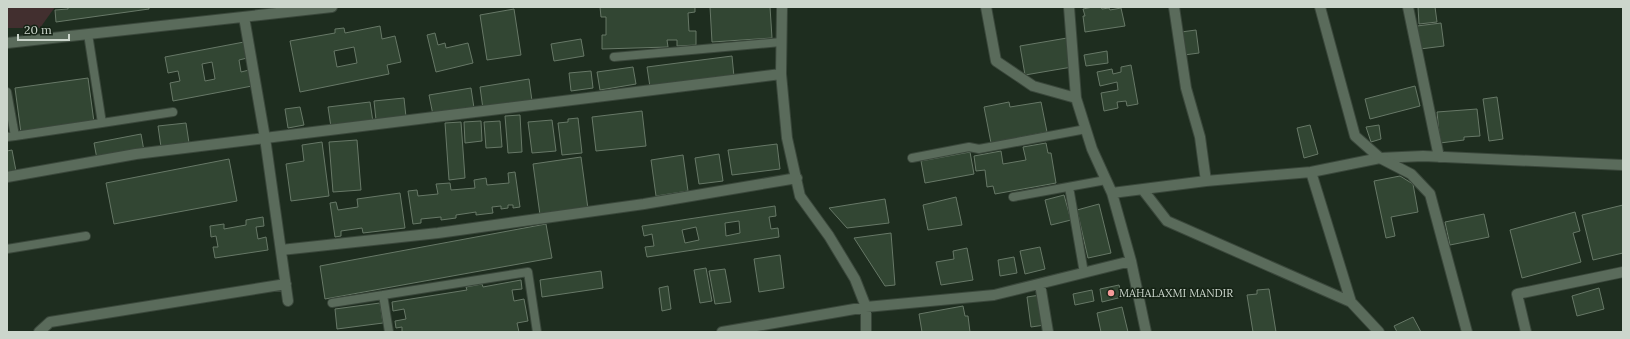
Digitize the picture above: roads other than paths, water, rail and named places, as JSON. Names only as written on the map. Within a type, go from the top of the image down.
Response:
[{"type":"street","points":[[7,43],[332,7]]},
{"type":"street","points":[[782,7],[781,74],[787,138],[800,196],[837,248],[855,279],[866,307],[866,332]]},
{"type":"street","points":[[986,7],[996,61],[1033,86],[1076,98]]},
{"type":"street","points":[[1069,7],[1076,98],[1092,149],[1112,193],[1131,261],[1146,332]]},
{"type":"street","points":[[1174,7],[1186,88],[1200,137],[1206,181]]},
{"type":"street","points":[[1320,7],[1355,136],[1380,158],[1411,174],[1430,194],[1467,332]]},
{"type":"street","points":[[1408,7],[1439,157]]},
{"type":"street","points":[[244,17],[265,138],[288,301]]},
{"type":"street","points":[[7,178],[136,154],[781,74]]},
{"type":"street","points":[[1112,193],[1206,181],[1311,172],[1380,158],[1439,157],[1623,165]]},
{"type":"street","points":[[1311,172],[1351,302]]},
{"type":"street","points":[[281,250],[438,232],[644,204],[797,178]]},
{"type":"street","points":[[1143,190],[1167,221],[1351,302],[1379,332]]},
{"type":"street","points":[[722,332],[768,328],[866,307],[994,295],[1131,261]]},
{"type":"street","points":[[1526,332],[1517,294],[1623,272]]},
{"type":"street","points":[[40,332],[50,322],[286,284]]},
{"type":"street","points":[[1040,284],[1048,332]]},
{"type":"lane","points":[[88,34],[102,123]]},
{"type":"lane","points":[[614,57],[781,42]]},
{"type":"lane","points":[[7,92],[11,137],[173,112]]},
{"type":"lane","points":[[912,158],[969,147],[979,149],[1086,129]]},
{"type":"lane","points":[[1014,197],[1106,180]]},
{"type":"lane","points":[[1069,187],[1084,273]]},
{"type":"lane","points":[[7,249],[86,236]]},
{"type":"lane","points":[[332,302],[528,272],[537,332]]},
{"type":"lane","points":[[383,295],[389,332]]},
{"type":"place","name":"MAHALAXMI MANDIR","points":[[1111,293]]}]
